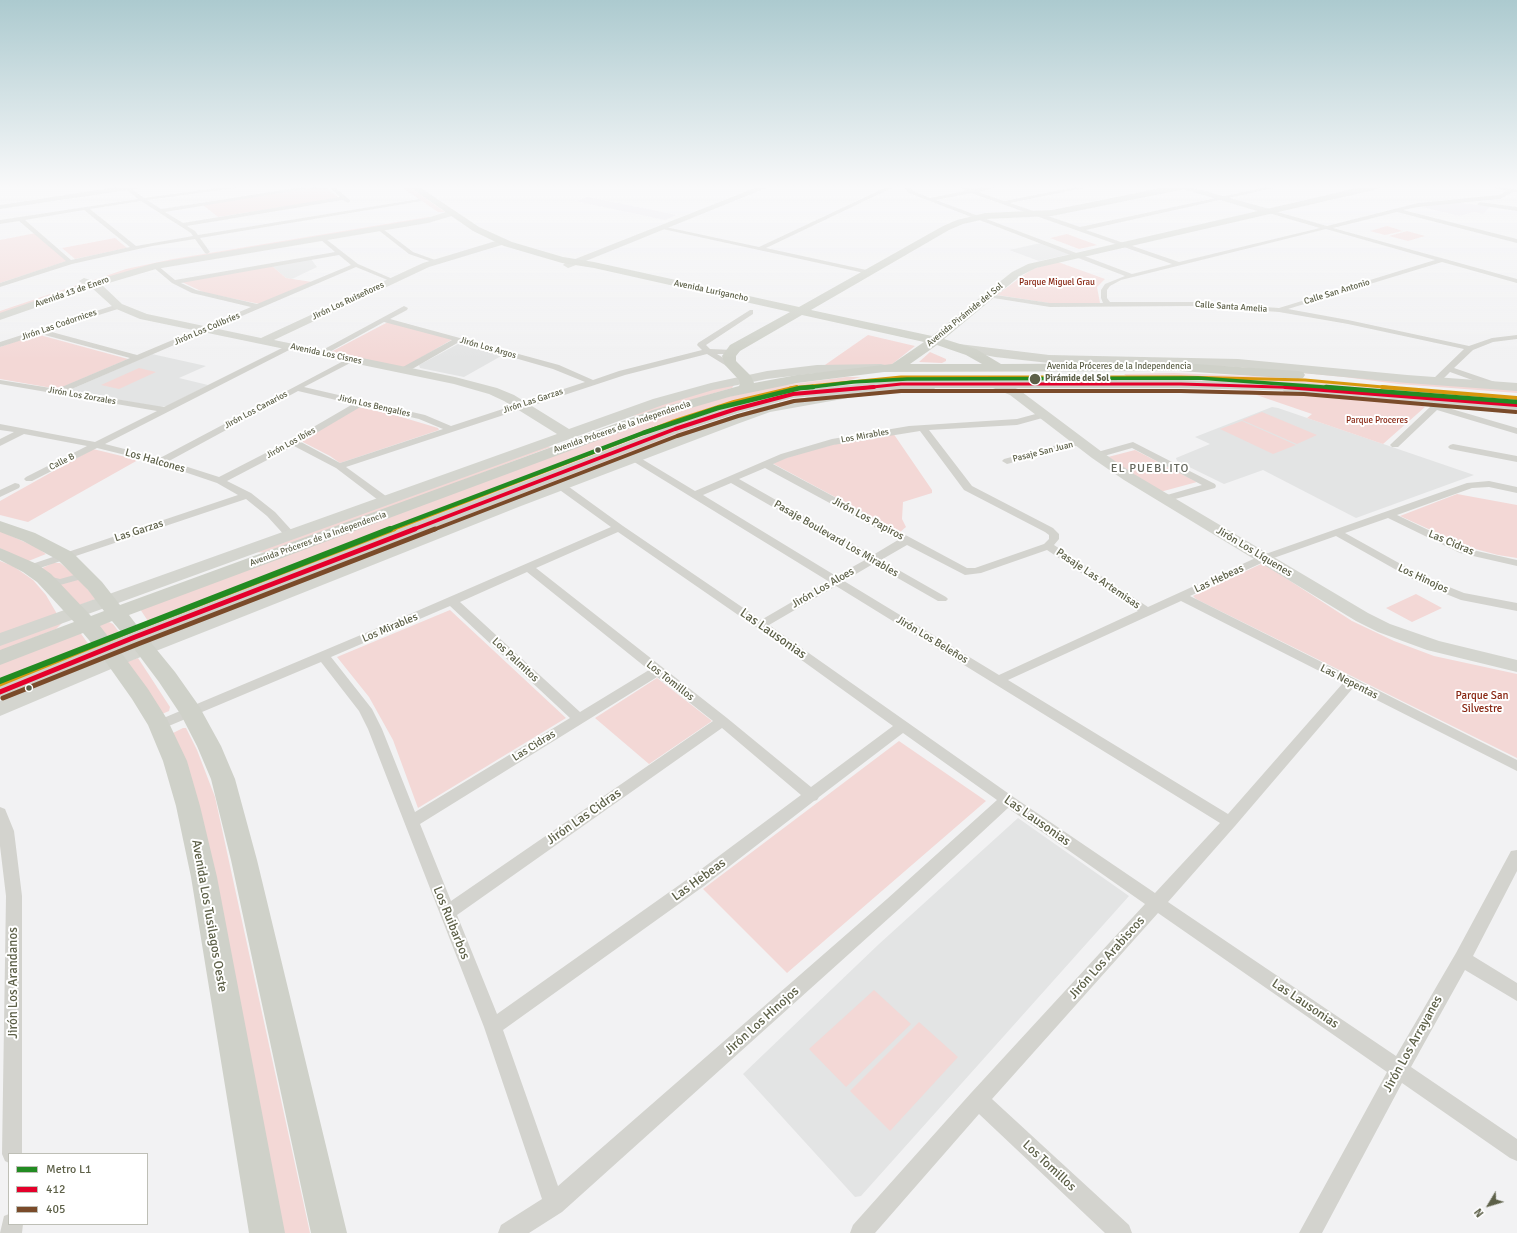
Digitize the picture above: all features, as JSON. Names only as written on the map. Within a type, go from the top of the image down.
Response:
[{"type":"main road","name":"Avenida 13 de Enero","points":[[0,310],[88,283],[141,264],[260,244]]},
{"type":"main road","name":"Avenida 13 de Enero","points":[[0,317],[63,295],[88,283],[157,268],[292,244]]},
{"type":"main road","name":"Jirón Los Ruiseñores","points":[[263,341],[435,261],[495,244]]},
{"type":"main road","name":"Avenida Lurigancho","points":[[499,244],[558,258],[572,263],[930,343],[959,347],[997,367],[1013,389]]},
{"type":"main road","points":[[572,263],[621,244]]},
{"type":"main road","points":[[742,379],[730,362],[729,356],[731,352],[740,344],[798,313],[919,244]]},
{"type":"main road","name":"Avenida Pirámide del Sol","points":[[767,409],[792,401],[848,388],[890,368],[930,343],[1016,274],[1026,268],[1123,244]]},
{"type":"main road","name":"Avenida Los Cisnes","points":[[88,283],[104,293],[118,306],[144,317],[474,385],[509,398],[567,434]]},
{"type":"main road","points":[[63,295],[92,292],[104,293]]},
{"type":"main road","name":"Avenida Lurigancho","points":[[930,343],[971,367],[995,385]]},
{"type":"main road","name":"Avenida Próceres de la Independencia","points":[[959,347],[1049,359],[1094,361],[1238,362],[1435,382],[1517,387]]},
{"type":"main road","name":"Avenida Próceres de la Independencia","points":[[0,658],[82,618],[290,536],[567,434],[671,398],[742,379],[797,379],[890,368],[997,367],[1217,369],[1288,374],[1407,387],[1517,396]]},
{"type":"main road","name":"Avenida Próceres de la Independencia","points":[[111,607],[658,413],[742,379]]},
{"type":"main road","name":"Avenida Próceres de la Independencia","points":[[0,692],[112,654],[625,448],[712,416],[793,394],[896,384],[995,385],[1013,389],[1168,384],[1271,386],[1304,387],[1432,402],[1517,409]]},
{"type":"main road","name":"Avenida Próceres de la Independencia","points":[[139,643],[561,486],[720,425],[767,409],[878,390],[977,387],[995,385]]},
{"type":"main road","name":"Jirón Los Líquenes","points":[[1013,389],[1043,416],[1097,455],[1164,499],[1362,617],[1384,628],[1434,646],[1517,666]]},
{"type":"main road","name":"Avenida Próceres de la Independencia","points":[[1432,402],[1517,404]]},
{"type":"main road","points":[[0,526],[29,537],[65,556],[85,575],[167,677],[191,712],[209,746],[223,779],[257,915],[329,1233]]},
{"type":"main road","points":[[0,553],[37,573]]},
{"type":"main road","name":"Avenida Los Tusilagos Oeste","points":[[37,573],[82,618],[112,654],[140,694],[159,726],[175,760],[188,806],[204,877],[267,1233]]},
{"type":"main road","name":"Avenida Próceres de la Independencia","points":[[0,640],[82,618]]},
{"type":"main road","name":"Avenida Próceres de la Independencia","points":[[0,710],[112,654]]},
{"type":"street","points":[[49,244],[70,262]]},
{"type":"street","points":[[130,244],[134,247]]},
{"type":"street","points":[[0,284],[70,262],[154,244]]},
{"type":"street","points":[[202,244],[207,252]]},
{"type":"street","points":[[328,244],[356,266],[392,280]]},
{"type":"street","points":[[399,244],[411,253],[435,261]]},
{"type":"street","points":[[734,244],[869,272]]},
{"type":"street","points":[[759,249],[771,244]]},
{"type":"street","points":[[1047,244],[1132,276]]},
{"type":"street","points":[[1123,244],[1178,264]]},
{"type":"street","points":[[1108,305],[1104,298],[1103,292],[1107,285],[1119,279],[1262,244]]},
{"type":"street","points":[[1381,244],[1517,281]]},
{"type":"street","points":[[174,282],[339,253]]},
{"type":"street","name":"Calle San Antonio","points":[[1279,310],[1441,260]]},
{"type":"street","name":"Jirón Los Colibríes","points":[[57,392],[356,266]]},
{"type":"street","points":[[157,268],[185,289],[198,294],[260,307]]},
{"type":"street","name":"Calle Santa Amelia","points":[[989,296],[1050,305],[1194,304],[1279,310],[1348,322],[1470,348]]},
{"type":"street","name":"Jirón Las Codornices","points":[[0,345],[38,331],[118,306]]},
{"type":"street","points":[[321,353],[404,308]]},
{"type":"street","points":[[742,379],[702,347],[701,344],[750,312]]},
{"type":"street","name":"Jirón Los Argos","points":[[383,319],[556,367],[591,382]]},
{"type":"street","points":[[38,331],[138,358]]},
{"type":"street","points":[[1435,382],[1470,348],[1492,340],[1517,337]]},
{"type":"street","points":[[404,370],[458,340]]},
{"type":"street","points":[[96,445],[291,347]]},
{"type":"street","name":"Jirón Las Garzas","points":[[339,466],[591,382],[708,351],[731,352]]},
{"type":"street","name":"Jirón Los Canarios","points":[[161,461],[351,359]]},
{"type":"street","points":[[1448,369],[1498,386]]},
{"type":"street","name":"Jirón Los Zorzales","points":[[0,382],[164,410]]},
{"type":"street","name":"Jirón Los Bengalíes","points":[[296,388],[432,420],[450,430]]},
{"type":"street","points":[[1395,445],[1432,402],[1517,431]]},
{"type":"street","name":"Jirón Los Ibíes","points":[[220,481],[294,442],[360,403]]},
{"type":"street","name":"Los Mirables","points":[[695,495],[784,456],[832,442],[882,432],[922,428],[999,424],[1017,422],[1043,416]]},
{"type":"street","name":"Los Halcones","points":[[0,427],[96,445],[161,461],[220,481],[247,495],[271,514],[290,536]]},
{"type":"street","points":[[922,428],[968,488],[1054,534],[1054,539],[1048,546]]},
{"type":"street","points":[[0,443],[23,431]]},
{"type":"street","points":[[294,442],[339,466],[386,501]]},
{"type":"street","name":"Pasaje San Juan","points":[[1007,461],[1080,442]]},
{"type":"street","name":"Calle B","points":[[29,479],[96,445]]},
{"type":"street","points":[[1097,455],[1133,445],[1211,486],[1164,499]]},
{"type":"street","points":[[1454,447],[1517,459]]},
{"type":"street","name":"Jirón Los Beleños","points":[[634,458],[1230,822]]},
{"type":"street","name":"Jirón Los Papiros","points":[[765,464],[965,572],[972,572],[1048,546]]},
{"type":"street","name":"Pasaje Boulevard Los Mirables","points":[[731,479],[942,599]]},
{"type":"street","name":"Las Hebeas","points":[[998,680],[1264,558],[1477,483],[1517,490]]},
{"type":"street","points":[[0,494],[15,486]]},
{"type":"street","name":"Las Lausonias","points":[[561,486],[619,528],[761,625],[1007,800],[1517,1150]]},
{"type":"street","name":"Las Garzas","points":[[37,573],[65,556],[247,495]]},
{"type":"street","name":"Las Cidras","points":[[1388,514],[1464,551],[1481,556],[1517,562]]},
{"type":"street","name":"Los Mirables","points":[[159,726],[619,528]]},
{"type":"street","name":"Los Hinojos","points":[[1336,532],[1420,579],[1445,590],[1461,596],[1517,607]]},
{"type":"street","name":"Jirón Los Aloes","points":[[761,625],[907,540]]},
{"type":"street","name":"Pasaje Las Artemisas","points":[[1048,546],[1148,612]]},
{"type":"street","name":"Los Tomillos","points":[[527,567],[722,721],[812,796]]},
{"type":"street","points":[[37,573],[60,582],[85,575]]},
{"type":"street","name":"Las Nepentas","points":[[1181,596],[1517,766]]},
{"type":"street","name":"Los Palmitos","points":[[452,601],[578,718]]},
{"type":"street","name":"Los Ruibarbos","points":[[323,656],[365,710],[381,744],[493,1027],[554,1204]]},
{"type":"street","name":"Las Cidras","points":[[411,822],[578,718],[657,671]]},
{"type":"street","name":"Jirón Los Arabiscos","points":[[862,1233],[978,1100],[1230,822],[1350,682]]},
{"type":"street","name":"Jirón Las Cidras","points":[[447,912],[722,721]]},
{"type":"street","name":"Las Hebeas","points":[[493,1027],[698,881],[812,796],[902,726]]},
{"type":"street","name":"Jirón Los Hinojos","points":[[509,1233],[554,1204],[893,904],[1007,800]]},
{"type":"street","name":"Jirón Los Arandanos","points":[[0,813],[6,831],[14,896],[12,1153]]},
{"type":"street","name":"Jirón Los Arrayanes","points":[[1310,1233],[1399,1069],[1515,865]]},
{"type":"street","points":[[1462,959],[1517,993]]},
{"type":"street","name":"Los Tomillos","points":[[978,1100],[1121,1233]]},
{"type":"shaded area","points":[[1042,244],[1071,254],[1039,261],[1009,250]]},
{"type":"shaded area","points":[[311,259],[317,267],[292,279],[286,278],[272,266]]},
{"type":"shaded area","points":[[463,343],[503,355],[464,377],[420,368],[419,365],[458,344]]},
{"type":"shaded area","points":[[152,354],[206,366],[179,378],[208,385],[168,406],[160,407],[67,391]]},
{"type":"shaded area","points":[[1272,407],[1474,475],[1356,518],[1263,470],[1224,484],[1177,461],[1176,458],[1210,444],[1195,437]]},
{"type":"shaded area","points":[[1018,818],[1129,896],[861,1196],[855,1197],[743,1074],[879,944]]},
{"type":"green space","points":[[0,244],[48,244],[67,261],[0,283]]},
{"type":"green space","points":[[86,244],[122,244],[127,248],[75,259],[62,248]]},
{"type":"green space","points":[[267,244],[278,244],[197,257],[95,282],[91,281],[126,269],[173,259]]},
{"type":"green space","points":[[1065,244],[1093,244],[1097,245],[1079,249]]},
{"type":"green space","name":"Parque Miguel Grau","points":[[1058,262],[1105,279],[1097,287],[1100,303],[1049,303],[997,295],[1035,268]]},
{"type":"green space","points":[[272,266],[286,278],[312,282],[260,304],[205,293],[182,282]]},
{"type":"green space","points":[[83,283],[87,284],[0,315],[0,311]]},
{"type":"green space","points":[[388,322],[453,339],[403,368],[331,352]]},
{"type":"green space","points":[[36,334],[128,359],[58,389],[0,379],[0,347]]},
{"type":"green space","points":[[868,335],[915,346],[891,365],[822,367]]},
{"type":"green space","points":[[930,352],[946,359],[946,361],[942,363],[919,362]]},
{"type":"green space","points":[[1211,364],[1517,389],[1517,393],[1398,384],[1344,377]]},
{"type":"green space","points":[[139,368],[156,372],[119,389],[101,385]]},
{"type":"green space","points":[[1174,373],[1274,377],[1517,398],[1517,402],[1241,381],[1180,379],[1131,380],[1124,374]]},
{"type":"green space","points":[[846,377],[861,377],[835,384],[795,390],[710,412],[152,627],[140,609],[620,430],[701,403],[777,386]]},
{"type":"green space","points":[[734,385],[732,388],[631,416],[548,446],[551,447],[269,553],[255,552],[627,415],[705,391]]},
{"type":"green space","name":"Parque Proceres","points":[[1239,389],[1417,404],[1425,407],[1383,444],[1307,418],[1312,414]]},
{"type":"green space","points":[[359,407],[398,416],[438,428],[439,430],[340,463],[301,441]]},
{"type":"green space","points":[[1262,412],[1317,435],[1297,444],[1242,420]]},
{"type":"green space","points":[[1242,421],[1296,445],[1273,454],[1220,429]]},
{"type":"green space","points":[[686,428],[689,431],[161,638],[158,634]]},
{"type":"green space","points":[[893,433],[932,490],[932,493],[903,502],[902,519],[906,527],[900,532],[772,463],[815,448]]},
{"type":"green space","points":[[93,449],[138,460],[28,522],[0,515],[0,501]]},
{"type":"green space","points":[[1135,450],[1197,482],[1160,492],[1108,457]]},
{"type":"green space","points":[[1457,494],[1517,505],[1517,558],[1498,555],[1468,547],[1400,516]]},
{"type":"green space","points":[[0,531],[36,547],[46,554],[26,562],[0,548]]},
{"type":"green space","points":[[0,561],[13,566],[33,580],[46,595],[57,614],[0,635]]},
{"type":"green space","points":[[53,563],[60,563],[76,576],[96,599],[80,605],[40,569]]},
{"type":"green space","name":"Parque San Silvestre","points":[[1261,564],[1267,566],[1352,621],[1394,641],[1434,656],[1517,674],[1517,758],[1196,599],[1193,596]]},
{"type":"green space","points":[[1416,594],[1442,608],[1412,622],[1386,608]]},
{"type":"green space","points":[[450,610],[566,718],[418,808],[393,740],[369,697],[337,657]]},
{"type":"green space","points":[[63,622],[56,629],[0,651],[0,644]]},
{"type":"green space","points":[[109,622],[113,624],[122,636],[110,642],[96,626]]},
{"type":"green space","points":[[79,631],[92,649],[0,687],[0,663]]},
{"type":"green space","points":[[138,658],[170,707],[169,711],[162,714],[125,662]]},
{"type":"green space","points":[[657,678],[712,721],[649,764],[595,718]]},
{"type":"green space","points":[[186,728],[197,750],[215,797],[310,1233],[279,1233],[173,733]]},
{"type":"green space","points":[[899,741],[986,801],[787,973],[703,889]]},
{"type":"green space","points":[[874,990],[911,1024],[846,1087],[809,1049]]},
{"type":"green space","points":[[919,1022],[958,1057],[890,1131],[850,1091]]},
{"type":"metro line","name":"L1","points":[[0,681],[393,528],[643,433],[718,408],[800,388],[853,382],[907,379],[1198,378],[1295,384],[1517,402]]},
{"type":"transit line","points":[[0,684],[132,630],[672,422],[734,402],[792,387],[901,377],[1181,377],[1305,380],[1517,398]]},
{"type":"transit line","name":"412","points":[[0,692],[135,637],[675,429],[736,409],[793,394],[901,384],[1181,384],[1304,387],[1517,405]]},
{"type":"transit line","name":"405","points":[[3,698],[138,644],[677,436],[738,416],[794,401],[901,391],[1181,391],[1304,394],[1516,412]]},
{"type":"place","name":"Pirámide del Sol","points":[[1035,379]]},
{"type":"district","name":"EL PUEBLITO","points":[[1150,469]]}]
